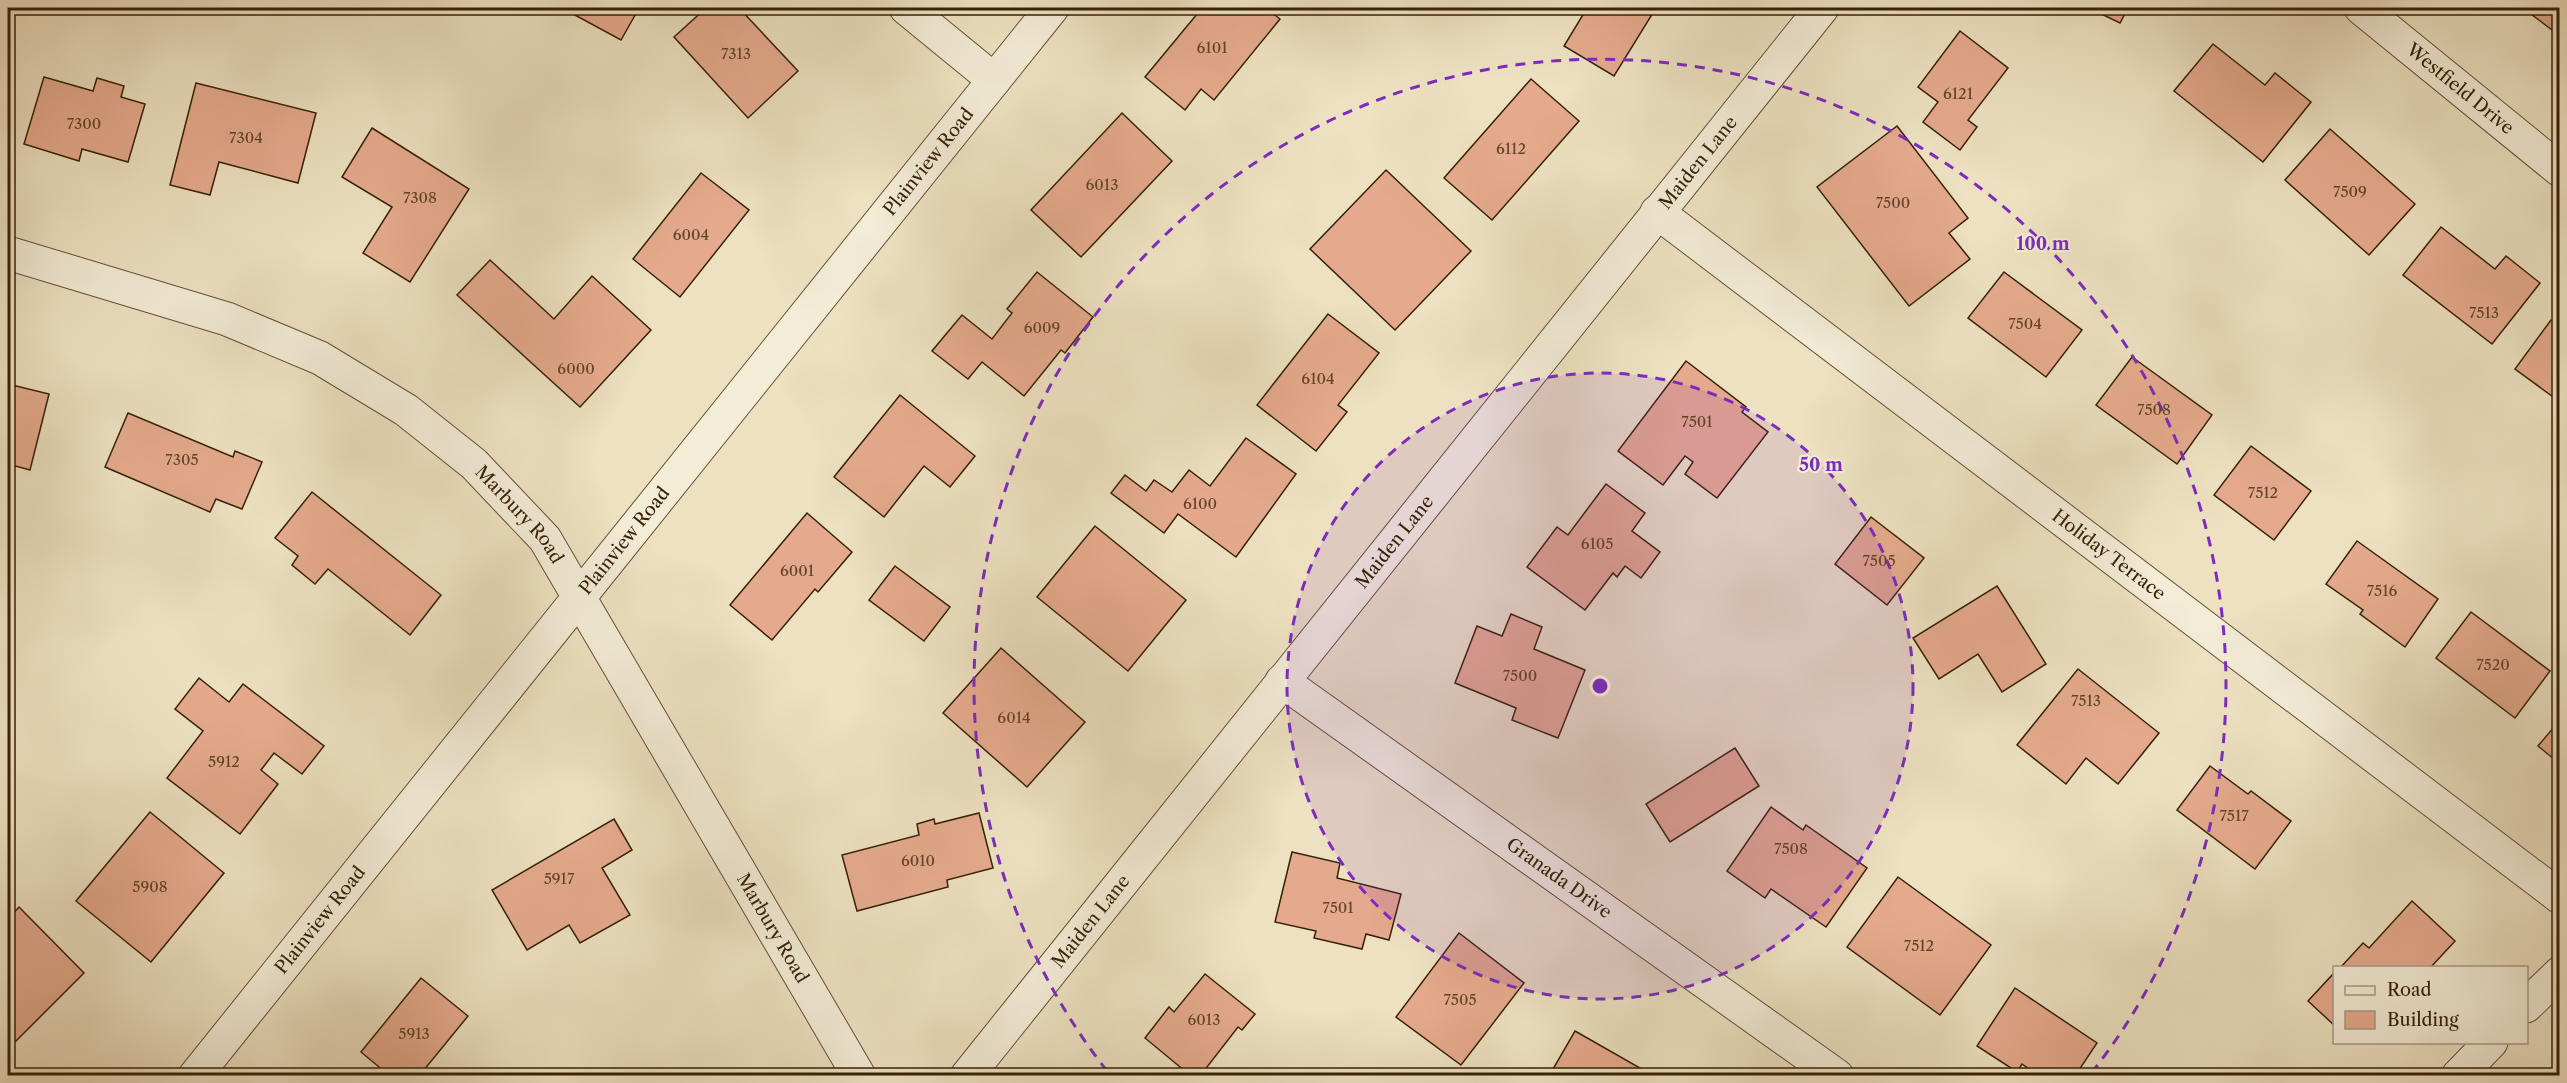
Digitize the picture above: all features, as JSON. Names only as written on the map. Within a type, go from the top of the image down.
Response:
[{"type":"street","points":[[906,8],[994,80]]},
{"type":"street","name":"Plainview Road","points":[[195,1076],[1052,8]]},
{"type":"street","name":"Maiden Lane","points":[[967,1076],[1822,8]]},
{"type":"street","name":"Westfield Drive","points":[[2361,8],[2559,170]]},
{"type":"street","name":"Holiday Terrace","points":[[1657,212],[2559,897]]},
{"type":"street","name":"Marbury Road","points":[[8,253],[227,319],[320,358],[406,410],[474,464],[545,539],[580,595],[859,1076]]},
{"type":"street","name":"Granada Drive","points":[[1282,681],[1837,1076]]},
{"type":"street","points":[[2528,1004],[2559,973]]},
{"type":"street","points":[[2458,1076],[2489,1044]]},
{"type":"building","points":[[562,8],[639,8],[621,40]]},
{"type":"building","points":[[706,8],[739,8],[798,71],[748,118],[674,37]]},
{"type":"building","points":[[1202,8],[1266,8],[1280,19],[1214,100],[1201,89],[1185,110],[1145,77]]},
{"type":"building","points":[[1587,8],[1656,8],[1614,76],[1564,46]]},
{"type":"building","points":[[2089,8],[2128,8],[2120,23]]},
{"type":"building","points":[[2523,8],[2560,8],[2560,36]]},
{"type":"building","points":[[1960,31],[2008,68],[1968,120],[1977,127],[1960,150],[1923,122],[1938,102],[1918,87]]},
{"type":"building","points":[[2213,44],[2265,85],[2275,73],[2311,102],[2263,162],[2174,91]]},
{"type":"building","points":[[44,77],[93,91],[97,78],[124,86],[121,97],[145,104],[128,162],[82,149],[79,161],[24,144]]},
{"type":"building","points":[[1531,79],[1579,121],[1492,220],[1444,178]]},
{"type":"building","points":[[196,83],[316,113],[298,183],[219,162],[210,195],[170,185]]},
{"type":"building","points":[[1122,113],[1172,161],[1081,257],[1031,210]]},
{"type":"building","points":[[1897,126],[1968,218],[1949,233],[1970,259],[1909,306],[1817,187]]},
{"type":"building","points":[[372,128],[469,189],[410,282],[363,253],[392,207],[342,177]]},
{"type":"building","points":[[2330,129],[2415,204],[2369,255],[2285,180]]},
{"type":"building","points":[[1386,170],[1471,251],[1395,330],[1310,249]]},
{"type":"building","points":[[701,173],[749,210],[680,297],[633,259]]},
{"type":"building","points":[[2441,227],[2495,269],[2506,256],[2540,283],[2492,344],[2403,275]]},
{"type":"building","points":[[490,260],[554,319],[592,276],[651,330],[580,407],[457,295]]},
{"type":"building","points":[[1037,272],[1093,317],[1065,353],[1061,350],[1024,396],[982,362],[968,379],[932,351],[962,315],[992,339],[1012,313],[1007,309]]},
{"type":"building","points":[[2004,272],[2082,330],[2046,377],[1968,318]]},
{"type":"building","points":[[1328,314],[1379,353],[1338,405],[1347,412],[1316,451],[1257,405]]},
{"type":"building","points":[[2551,320],[2560,326],[2560,402],[2515,369]]},
{"type":"building","points":[[2132,357],[2212,415],[2177,464],[2096,405]]},
{"type":"building","points":[[1686,361],[1746,407],[1742,412],[1768,432],[1717,498],[1685,474],[1693,462],[1685,456],[1663,485],[1618,451]]},
{"type":"building","points":[[8,384],[49,394],[30,470],[8,464]]},
{"type":"building","points":[[900,395],[975,456],[950,487],[924,466],[884,517],[834,477]]},
{"type":"building","points":[[128,413],[233,457],[235,451],[262,462],[242,509],[216,499],[210,512],[105,467]]},
{"type":"building","points":[[1246,438],[1296,474],[1236,557],[1178,514],[1164,533],[1111,493],[1125,475],[1146,491],[1154,480],[1172,492],[1189,470],[1210,486]]},
{"type":"building","points":[[2251,446],[2311,491],[2274,540],[2214,495]]},
{"type":"building","points":[[1606,484],[1645,513],[1632,531],[1660,552],[1641,578],[1625,566],[1617,577],[1613,573],[1585,610],[1527,567],[1557,527],[1568,535]]},
{"type":"building","points":[[312,492],[441,595],[410,635],[328,569],[315,584],[292,565],[298,556],[275,538]]},
{"type":"building","points":[[807,513],[852,552],[818,592],[815,589],[772,640],[730,605]]},
{"type":"building","points":[[1871,517],[1924,558],[1887,605],[1835,564]]},
{"type":"building","points":[[1095,526],[1186,600],[1128,671],[1037,597]]},
{"type":"building","points":[[2357,541],[2438,599],[2405,647],[2360,614],[2363,610],[2326,584]]},
{"type":"building","points":[[895,566],[950,607],[924,641],[869,600]]},
{"type":"building","points":[[1997,586],[2046,664],[2002,692],[1978,654],[1939,679],[1913,638]]},
{"type":"building","points":[[2471,612],[2550,671],[2515,718],[2436,658]]},
{"type":"building","points":[[1511,614],[1542,627],[1534,649],[1585,670],[1558,738],[1512,720],[1516,708],[1455,683],[1477,626],[1502,636]]},
{"type":"building","points":[[1001,648],[1085,722],[1027,787],[943,713]]},
{"type":"building","points":[[2078,669],[2159,733],[2118,784],[2086,758],[2066,784],[2017,745]]},
{"type":"building","points":[[199,678],[229,702],[243,684],[324,746],[302,774],[274,753],[261,770],[278,784],[240,834],[167,778],[203,731],[175,709]]},
{"type":"building","points":[[2560,720],[2560,764],[2538,746]]},
{"type":"building","points":[[1735,748],[1759,786],[1670,842],[1646,804]]},
{"type":"building","points":[[2210,766],[2248,794],[2251,791],[2291,821],[2255,869],[2177,810]]},
{"type":"building","points":[[1771,807],[1803,830],[1806,825],[1867,868],[1826,927],[1771,889],[1765,898],[1727,871]]},
{"type":"building","points":[[150,812],[224,873],[151,962],[76,901]]},
{"type":"building","points":[[979,813],[993,868],[947,880],[948,887],[857,911],[842,855],[919,835],[917,824],[934,819],[935,824]]},
{"type":"building","points":[[614,819],[632,850],[602,868],[630,915],[580,943],[569,925],[527,950],[492,890]]},
{"type":"building","points":[[1292,852],[1340,863],[1337,878],[1401,894],[1389,940],[1366,934],[1362,949],[1314,938],[1316,931],[1275,922]]},
{"type":"building","points":[[1898,877],[1991,945],[1940,1015],[1847,947]]},
{"type":"building","points":[[2412,901],[2455,941],[2432,966],[2342,966],[2363,943],[2369,948]]},
{"type":"building","points":[[19,907],[84,973],[8,1049],[8,919]]},
{"type":"building","points":[[1459,933],[1524,983],[1461,1065],[1396,1017]]},
{"type":"building","points":[[1205,974],[1255,1014],[1242,1030],[1238,1027],[1200,1076],[1191,1076],[1145,1038],[1169,1007],[1174,1012]]},
{"type":"building","points":[[2333,974],[2333,1024],[2308,1001]]},
{"type":"building","points":[[421,978],[468,1016],[419,1076],[390,1076],[361,1052]]},
{"type":"building","points":[[2015,988],[2097,1043],[2075,1076],[2039,1076],[2022,1064],[2017,1072],[1977,1046]]},
{"type":"building","points":[[1575,1031],[1654,1076],[1549,1076]]}]
